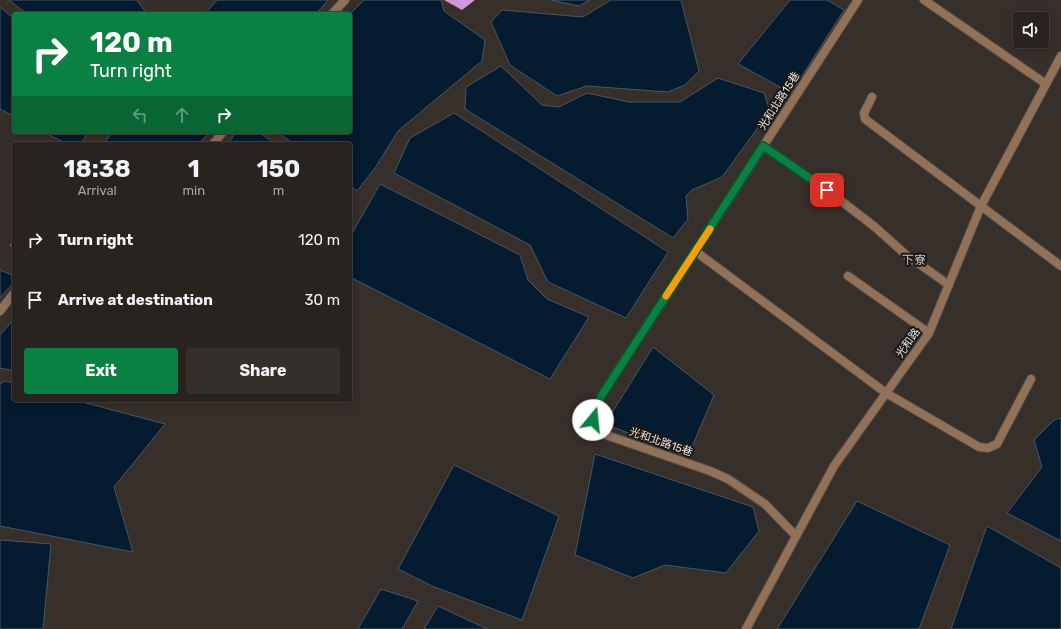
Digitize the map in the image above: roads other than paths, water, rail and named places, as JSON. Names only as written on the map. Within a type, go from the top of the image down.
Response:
[{"type":"street","points":[[334,12],[345,0]]},
{"type":"street","name":"光和北路15巷","points":[[795,535],[765,504],[728,479],[710,471],[606,435],[597,427],[593,420],[602,395],[858,0]]},
{"type":"street","points":[[924,0],[1046,84]]},
{"type":"street","name":"光和路","points":[[746,629],[795,535],[834,466],[929,333],[981,206],[1061,56]]},
{"type":"street","points":[[872,97],[864,113],[865,119],[1061,266]]},
{"type":"street","points":[[215,142],[221,134]]},
{"type":"street","points":[[763,146],[827,190],[875,227],[905,254],[949,285]]},
{"type":"street","points":[[695,252],[886,393],[979,447],[988,448],[997,444],[1031,380]]},
{"type":"street","points":[[848,276],[929,333]]},
{"type":"street","points":[[0,311],[12,296]]},
{"type":"water","points":[[9,0],[137,0],[146,12],[24,12]]},
{"type":"water","points":[[217,0],[328,0],[318,12],[207,12]]},
{"type":"water","points":[[364,0],[441,0],[444,11],[485,40],[482,61],[398,131],[375,168],[357,191],[352,187],[352,142],[291,142],[280,134],[352,134],[352,12]]},
{"type":"water","points":[[551,0],[590,0],[579,6]]},
{"type":"water","points":[[611,0],[681,0],[699,71],[685,85],[668,92],[587,86],[557,96],[510,65],[491,22],[502,10],[583,17]]},
{"type":"water","points":[[790,0],[827,0],[844,10],[791,93],[738,64]]},
{"type":"water","points":[[0,7],[12,17],[12,115],[0,109]]},
{"type":"water","points":[[501,66],[542,105],[559,107],[587,93],[629,102],[680,102],[718,78],[764,93],[770,111],[722,177],[692,190],[686,196],[688,219],[673,238],[465,109],[466,87]]},
{"type":"water","points":[[454,113],[668,252],[626,318],[548,282],[530,245],[394,173],[410,138]]},
{"type":"water","points":[[48,134],[87,134],[82,142],[63,142]]},
{"type":"water","points":[[111,134],[208,134],[200,142],[105,142]]},
{"type":"water","points":[[235,134],[262,134],[272,142],[229,142]]},
{"type":"water","points":[[380,184],[520,255],[528,280],[547,299],[589,317],[550,379],[352,278],[352,233]]},
{"type":"water","points":[[0,270],[12,275],[12,284],[0,298]]},
{"type":"water","points":[[12,321],[12,371],[0,368],[0,335]]},
{"type":"water","points":[[653,347],[714,395],[688,456],[605,424]]},
{"type":"water","points":[[5,381],[12,383],[12,402],[82,402],[165,424],[114,487],[133,552],[0,526],[0,384]]},
{"type":"water","points":[[1061,418],[1061,541],[1007,513],[1042,467],[1034,440],[1054,420]]},
{"type":"water","points":[[595,454],[753,507],[759,531],[726,573],[665,565],[633,578],[575,555]]},
{"type":"water","points":[[454,465],[559,516],[522,620],[432,586],[398,569]]},
{"type":"water","points":[[857,501],[950,545],[919,629],[777,629]]},
{"type":"water","points":[[987,526],[1061,568],[1061,629],[951,629]]},
{"type":"water","points":[[0,540],[51,544],[43,629],[0,629]]},
{"type":"water","points":[[381,589],[418,601],[402,629],[358,629]]},
{"type":"water","points":[[438,606],[487,629],[424,629]]},
{"type":"district","name":"下寮","points":[[914,260]]}]
